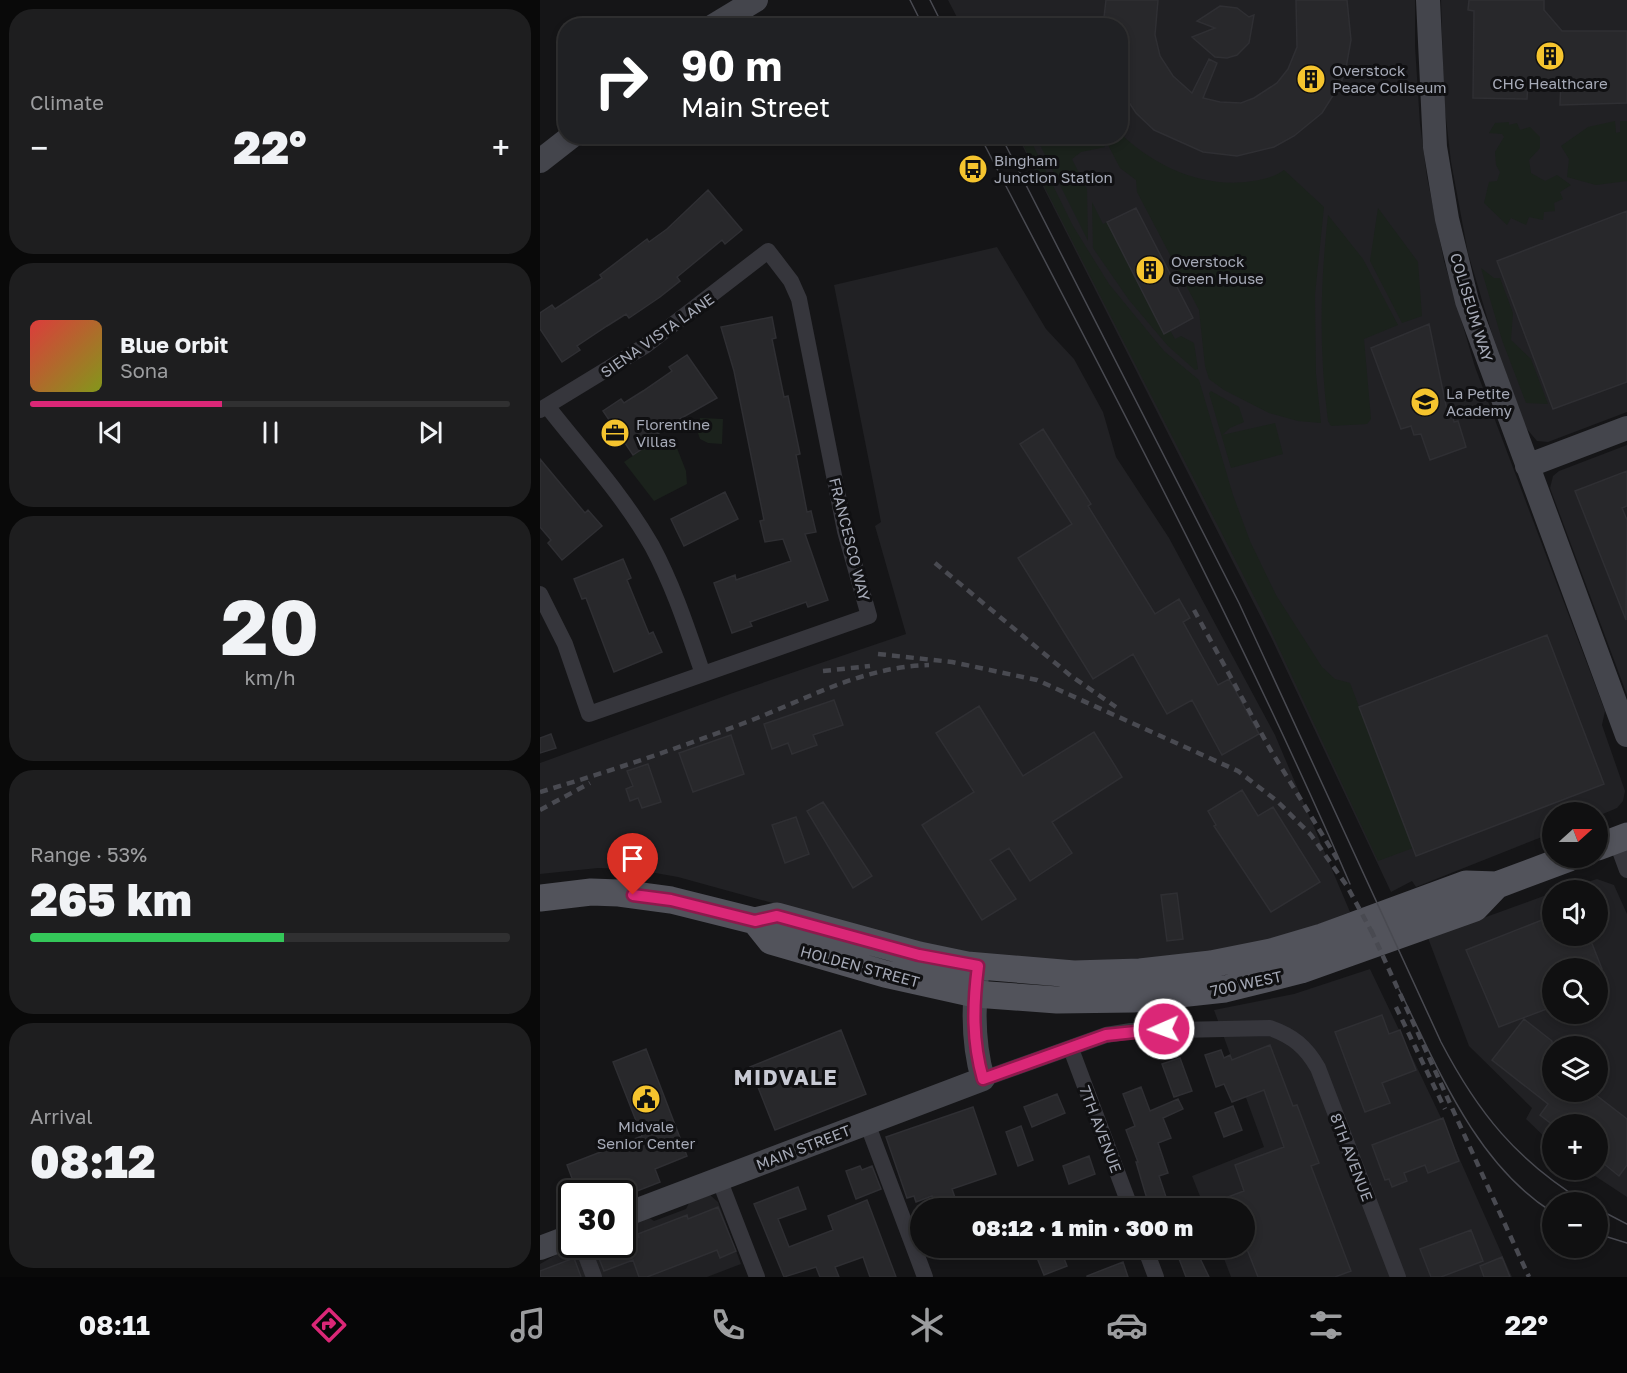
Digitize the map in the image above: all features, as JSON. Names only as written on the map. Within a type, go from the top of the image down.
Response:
[{"type":"main road","name":"700 WEST","points":[[978,966],[1074,974],[1140,972],[1211,964],[1270,952],[1322,937],[1466,884],[1497,885],[1542,868]]},
{"type":"main road","name":"700 WEST","points":[[975,994],[1098,1001],[1169,996],[1233,987],[1328,962],[1475,908],[1497,885]]},
{"type":"main road","name":"HOLDEN STREET","points":[[541,899],[591,892],[647,896],[755,921],[777,916],[910,953],[978,966]]},
{"type":"main road","name":"HOLDEN STREET","points":[[755,921],[771,941],[885,974],[975,994]]},
{"type":"street","points":[[726,18],[756,0]]},
{"type":"street","name":"COLISEUM WAY","points":[[1428,0],[1432,121],[1447,219],[1467,301],[1627,735]]},
{"type":"street","points":[[540,161],[562,144]]},
{"type":"street","name":"SIENA VISTA LANE","points":[[543,408],[654,340],[768,251]]},
{"type":"street","name":"FRANCESCO WAY","points":[[540,594],[565,644],[590,714],[869,616],[845,531],[799,299],[791,281],[768,251]]},
{"type":"street","points":[[543,408],[617,493],[652,546],[680,608],[703,674]]},
{"type":"street","points":[[1527,466],[1627,428]]},
{"type":"street","points":[[1614,841],[1627,870]]},
{"type":"street","points":[[978,966],[975,994],[975,1040],[983,1079]]},
{"type":"street","name":"MAIN STREET","points":[[636,1211],[983,1079],[1106,1035],[1131,1031],[1270,1028],[1298,1041]]},
{"type":"street","name":"8TH AVENUE","points":[[1298,1041],[1310,1054],[1318,1068],[1398,1277]]},
{"type":"street","name":"7TH AVENUE","points":[[1071,1049],[1127,1198]]},
{"type":"street","points":[[867,1123],[925,1277]]},
{"type":"street","points":[[719,1179],[757,1277]]},
{"type":"street","points":[[540,1248],[558,1241]]},
{"type":"street","points":[[587,1258],[594,1277]]},
{"type":"street","points":[[1149,1258],[1156,1277]]},
{"type":"shaded area","points":[[948,0],[1415,0],[1415,46],[1420,124],[1427,177],[1444,261],[1475,367],[1605,711],[1602,725],[1625,791],[1623,801],[1617,808],[1608,812],[1608,802],[1542,802],[1542,837],[1416,887],[1412,881],[1391,892],[1271,637],[1022,144],[1128,144],[1128,18],[957,18]]},
{"type":"shaded area","points":[[1441,0],[1627,0],[1627,412],[1548,442],[1537,441],[1526,428],[1492,334],[1468,253],[1451,162],[1444,101]]},
{"type":"shaded area","points":[[1615,121],[1616,133],[1620,132],[1620,121],[1627,121],[1627,181],[1596,185],[1567,177],[1569,159],[1561,146],[1588,127]]},
{"type":"shaded area","points":[[1509,122],[1509,125],[1517,123],[1520,130],[1530,127],[1540,137],[1540,148],[1529,160],[1531,173],[1545,181],[1557,175],[1571,185],[1560,192],[1563,199],[1554,203],[1555,211],[1544,212],[1543,220],[1529,217],[1526,225],[1511,218],[1507,225],[1484,203],[1489,182],[1497,181],[1500,172],[1496,165],[1495,152],[1504,137],[1502,134],[1489,133],[1495,123]]},
{"type":"shaded area","points":[[1128,140],[1149,156],[1181,173],[1216,182],[1253,181],[1273,176],[1284,170],[1324,207],[1315,295],[1316,374],[1321,423],[1298,421],[1269,413],[1224,390],[1209,379],[1205,366],[1199,310],[1137,192],[1136,180],[1120,168],[1108,144],[1128,144]]},
{"type":"shaded area","points":[[1023,144],[1032,144],[1073,226],[1109,284],[1164,351],[1199,380],[1233,495],[1250,541],[1276,595],[1322,667],[1335,679],[1350,683],[1413,848],[1378,861],[1263,614]]},
{"type":"shaded area","points":[[1040,144],[1104,144],[1105,147],[1081,152],[1072,159],[1087,189],[1088,241]]},
{"type":"shaded area","points":[[1092,202],[1103,224],[1107,222],[1175,339],[1181,336],[1194,343],[1198,369],[1195,370],[1168,346],[1129,300],[1093,248]]},
{"type":"shaded area","points":[[1378,208],[1418,262],[1422,316],[1402,323],[1370,261]]},
{"type":"shaded area","points":[[1328,215],[1363,259],[1398,325],[1364,339],[1371,419],[1367,424],[1331,426],[1328,421],[1323,370],[1322,318],[1323,267]]},
{"type":"shaded area","points":[[997,247],[1046,329],[1074,359],[1103,412],[1116,457],[1169,538],[1275,735],[1350,912],[1291,935],[1190,955],[1103,963],[971,954],[896,937],[678,877],[633,869],[598,868],[540,874],[540,763],[733,693],[906,634],[875,526],[881,522],[834,285]]},
{"type":"shaded area","points":[[1481,268],[1494,278],[1500,278],[1513,313],[1511,340],[1531,359],[1548,404],[1526,403],[1502,340]]},
{"type":"shaded area","points":[[1211,391],[1239,407],[1244,422],[1230,428],[1222,435],[1275,423],[1283,454],[1231,468],[1209,393]]},
{"type":"shaded area","points":[[700,418],[723,419],[722,444],[708,443],[700,439],[697,430]]},
{"type":"shaded area","points":[[660,437],[675,443],[686,471],[687,484],[654,501],[624,462]]},
{"type":"shaded area","points":[[1627,445],[1627,695],[1550,488],[1553,476],[1559,471]]},
{"type":"shaded area","points":[[1608,883],[1614,885],[1627,914],[1627,1197],[1601,1180],[1608,1180],[1608,1114],[1542,1114],[1542,1134],[1526,1119],[1532,1108],[1469,1046],[1428,938],[1542,897],[1542,946],[1608,946]]},
{"type":"shaded area","points":[[1370,969],[1444,1124],[1512,1277],[1231,1277],[1224,1258],[1255,1258],[1255,1198],[1201,1198],[1192,1176],[1264,1147],[1214,1010],[1294,994]]},
{"type":"shaded area","points":[[710,1195],[718,1202],[741,1264],[707,1277],[540,1277],[540,1264],[558,1254],[558,1258],[636,1258],[636,1221],[648,1217],[654,1221],[686,1209],[689,1203]]},
{"type":"building","name":"Overstock Peace Coliseum","points":[[1106,0],[1158,0],[1155,35],[1160,56],[1173,76],[1192,93],[1209,59],[1217,63],[1203,98],[1220,102],[1241,103],[1254,98],[1277,83],[1288,69],[1297,47],[1296,0],[1347,0],[1351,40],[1341,83],[1322,113],[1294,136],[1274,147],[1237,156],[1203,152],[1154,130],[1136,113],[1128,101],[1128,18],[1104,18]]},
{"type":"building","name":"CHG Healthcare","points":[[1469,0],[1544,0],[1544,10],[1562,31],[1627,31],[1627,103],[1560,105],[1561,81],[1528,82],[1527,99],[1473,98],[1474,11],[1468,10]]},
{"type":"building","points":[[1220,6],[1237,8],[1249,17],[1254,15],[1249,43],[1237,55],[1227,58],[1215,57],[1192,37],[1215,28],[1197,21]]},
{"type":"building","points":[[708,190],[742,230],[725,244],[722,240],[677,277],[680,281],[660,297],[629,318],[626,314],[607,326],[577,346],[580,350],[562,362],[540,329],[540,313],[552,305],[555,309],[602,278],[600,275],[647,239],[649,242],[667,229]]},
{"type":"building","name":"Overstock Green House","points":[[1136,208],[1193,318],[1164,334],[1107,222]]},
{"type":"building","points":[[1627,211],[1627,382],[1553,409],[1497,261]]},
{"type":"building","points":[[772,317],[776,338],[772,339],[784,397],[788,396],[800,454],[796,455],[807,512],[811,511],[816,532],[805,534],[828,600],[808,607],[806,602],[750,622],[752,626],[732,633],[714,583],[735,575],[736,580],[791,561],[783,539],[765,542],[760,521],[764,520],[734,371],[721,327]]},
{"type":"building","points":[[1429,324],[1448,415],[1452,413],[1454,422],[1458,421],[1466,447],[1430,460],[1421,434],[1414,435],[1411,426],[1401,429],[1371,348]]},
{"type":"building","points":[[687,355],[717,398],[678,420],[649,440],[651,443],[633,455],[621,437],[617,440],[610,430],[614,427],[603,411],[621,399],[624,403],[643,391],[672,371],[669,367]]},
{"type":"building","points":[[1043,429],[1091,504],[1088,506],[1155,614],[1179,599],[1190,618],[1183,622],[1218,685],[1229,679],[1259,734],[1222,755],[1192,700],[1167,714],[1133,654],[1093,679],[1018,558],[1072,524],[1020,444]]},
{"type":"building","points":[[540,459],[585,513],[588,510],[602,526],[562,560],[548,543],[551,540],[540,527]]},
{"type":"building","points":[[1627,471],[1627,506],[1622,508],[1627,520],[1626,620],[1575,491]]},
{"type":"building","points":[[725,492],[738,519],[684,546],[671,519]]},
{"type":"building","points":[[623,559],[631,578],[627,580],[649,634],[653,632],[662,652],[614,672],[586,598],[582,599],[574,579]]},
{"type":"building","points":[[1547,635],[1604,784],[1557,802],[1542,802],[1542,808],[1416,856],[1359,707]]},
{"type":"building","points":[[834,700],[843,725],[813,735],[817,745],[792,754],[788,743],[772,749],[764,724]]},
{"type":"building","points":[[979,706],[1023,776],[1094,732],[1122,777],[1052,822],[1072,853],[1030,881],[1009,848],[990,860],[1016,899],[982,920],[922,825],[974,792],[936,733]]},
{"type":"building","points":[[551,734],[556,748],[540,753],[540,738]]},
{"type":"building","points":[[731,735],[744,774],[693,792],[679,753]]},
{"type":"building","points":[[648,764],[661,802],[642,808],[638,798],[630,801],[626,789],[633,786],[627,771]]},
{"type":"building","points":[[1242,790],[1258,816],[1273,807],[1320,882],[1271,912],[1214,826],[1216,825],[1208,811]]},
{"type":"building","points":[[823,802],[872,876],[853,888],[807,811]]},
{"type":"building","points":[[796,817],[809,854],[785,863],[772,825]]},
{"type":"building","points":[[1177,893],[1183,939],[1167,941],[1161,895]]},
{"type":"building","points":[[1542,920],[1542,946],[1593,946],[1598,958],[1542,958],[1542,1011],[1499,1027],[1466,950]]},
{"type":"building","points":[[1382,1015],[1389,1034],[1400,1030],[1416,1070],[1382,1083],[1390,1103],[1365,1112],[1335,1032]]},
{"type":"building","points":[[1524,1019],[1546,1036],[1542,1036],[1542,1099],[1492,1060]]},
{"type":"building","points":[[841,1030],[866,1094],[775,1130],[750,1067]]},
{"type":"building","points":[[1270,1045],[1293,1106],[1297,1105],[1319,1163],[1311,1166],[1351,1271],[1335,1277],[1258,1277],[1251,1258],[1255,1258],[1255,1198],[1228,1197],[1244,1191],[1235,1165],[1284,1147],[1264,1090],[1232,1102],[1224,1084],[1216,1087],[1205,1055],[1221,1050],[1224,1058],[1230,1055],[1232,1060]]},
{"type":"building","name":"Midvale Senior Center","points":[[646,1049],[687,1156],[655,1169],[660,1182],[636,1191],[636,1180],[573,1180],[567,1165],[642,1136],[613,1062]]},
{"type":"building","points":[[1180,1058],[1192,1091],[1174,1097],[1162,1064]]},
{"type":"building","points":[[1141,1087],[1150,1111],[1178,1099],[1183,1109],[1163,1118],[1171,1138],[1158,1143],[1168,1173],[1159,1176],[1166,1198],[1147,1198],[1136,1162],[1138,1162],[1126,1130],[1135,1126],[1123,1094]]},
{"type":"building","points":[[1057,1094],[1065,1113],[1032,1127],[1024,1107]]},
{"type":"building","points":[[1545,1102],[1605,1102],[1627,1119],[1627,1165],[1619,1176],[1608,1167],[1608,1114],[1542,1114],[1542,1117],[1540,1115],[1548,1104]]},
{"type":"building","points":[[1233,1106],[1242,1130],[1224,1137],[1215,1113]]},
{"type":"building","points":[[973,1107],[996,1174],[952,1189],[955,1198],[933,1198],[932,1196],[915,1198],[914,1196],[907,1198],[886,1137]]},
{"type":"building","points":[[1443,1118],[1459,1161],[1428,1173],[1425,1165],[1404,1173],[1407,1181],[1392,1187],[1389,1179],[1385,1180],[1372,1145]]},
{"type":"building","points":[[1021,1126],[1033,1160],[1018,1166],[1006,1132]]},
{"type":"building","points":[[1089,1156],[1095,1174],[1069,1184],[1063,1166]]},
{"type":"building","points":[[860,1166],[862,1170],[872,1166],[881,1189],[856,1199],[846,1171]]},
{"type":"building","points":[[798,1187],[806,1209],[778,1219],[789,1247],[833,1230],[828,1216],[867,1200],[896,1277],[870,1277],[863,1257],[835,1267],[839,1277],[820,1277],[816,1267],[784,1277],[754,1204]]},
{"type":"building","points":[[718,1207],[736,1251],[720,1258],[717,1250],[647,1277],[639,1277],[633,1260],[604,1271],[599,1258],[636,1258],[638,1234],[687,1215],[688,1219]]},
{"type":"building","points":[[1471,1230],[1483,1261],[1441,1277],[1431,1277],[1420,1249]]},
{"type":"building","points":[[1502,1257],[1510,1277],[1484,1277],[1480,1266]]},
{"type":"building","points":[[574,1258],[581,1277],[540,1277],[540,1271]]},
{"type":"building","points":[[1037,1258],[1064,1258],[1067,1266],[1044,1275]]},
{"type":"building","points":[[1179,1258],[1200,1258],[1209,1277],[1186,1277]]},
{"type":"building","points":[[1123,1262],[1128,1277],[1087,1277],[1087,1276]]},
{"type":"tram line","points":[[910,0],[919,18]]},
{"type":"tram line","points":[[930,0],[939,18]]},
{"type":"tram line","points":[[984,144],[1218,600],[1264,694],[1350,884]]},
{"type":"tram line","points":[[1005,144],[1239,603],[1441,1042],[1470,1091],[1501,1133],[1539,1170],[1569,1192]]},
{"type":"tram line","points":[[1399,989],[1444,1081],[1480,1141],[1501,1168],[1525,1192],[1542,1205]]},
{"type":"tram line","points":[[1608,1214],[1627,1224]]},
{"type":"tram line","points":[[1608,1237],[1627,1243]]},
{"type":"railway","points":[[935,563],[1071,676],[1116,707]]},
{"type":"railway","points":[[1194,610],[1270,749],[1339,862]]},
{"type":"railway","points":[[878,654],[952,662],[1037,680],[1238,771],[1277,801],[1311,835],[1347,886],[1375,938]]},
{"type":"railway","points":[[540,792],[699,740],[860,677],[882,671],[929,665]]},
{"type":"railway","points":[[823,671],[870,666]]},
{"type":"railway","points":[[540,810],[590,783]]},
{"type":"railway","points":[[1371,930],[1529,1277]]},
{"type":"railway","points":[[1396,1007],[1445,1109]]},
{"type":"place","name":"CHG Healthcare","points":[[1550,56]]},
{"type":"place","name":"Overstock Peace Coliseum","points":[[1311,79]]},
{"type":"place","name":"Bingham Junction Station","points":[[973,169]]},
{"type":"place","name":"Overstock Green House","points":[[1150,270]]},
{"type":"place","name":"La Petite Academy","points":[[1425,402]]},
{"type":"place","name":"Florentine Villas","points":[[615,433]]},
{"type":"place","name":"Midvale Senior Center","points":[[646,1099]]},
{"type":"district","name":"MIDVALE","points":[[786,1077]]},
{"type":"route","points":[[633,895],[671,900],[755,921],[777,916],[919,955],[978,966],[974,1015],[975,1040],[983,1079],[1106,1035],[1164,1029]]}]
